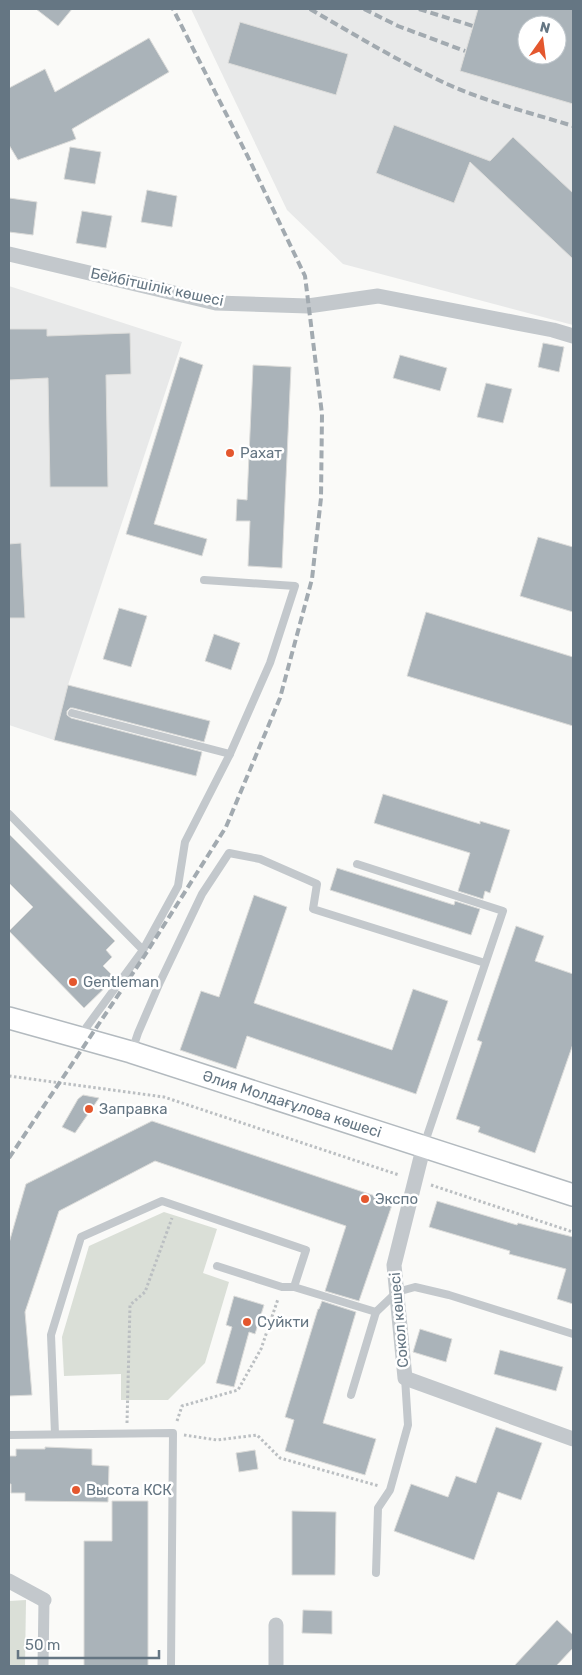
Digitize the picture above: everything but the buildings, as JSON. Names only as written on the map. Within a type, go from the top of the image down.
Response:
[{"type":"main road","name":"Әлия Молдағұлова көшесі","points":[[9,1018],[131,1052],[573,1195]]},
{"type":"street","name":"Бейбітшілік көшесі","points":[[9,254],[216,303],[308,306],[378,296],[573,336]]},
{"type":"street","name":"Сокол көшесі","points":[[424,1146],[394,1265],[405,1378],[573,1440]]},
{"type":"street","points":[[9,1581],[44,1600],[43,1666]]},
{"type":"street","points":[[276,1625],[276,1666]]},
{"type":"lane","points":[[79,1037],[143,950],[178,886],[185,842],[230,754],[270,663],[295,586],[204,580]]},
{"type":"lane","points":[[72,714],[230,754]]},
{"type":"lane","points":[[9,814],[143,950]]},
{"type":"lane","points":[[131,1052],[160,982],[202,894],[229,853],[260,859],[317,884],[313,909],[485,963]]},
{"type":"lane","points":[[357,864],[503,911],[424,1146]]},
{"type":"lane","points":[[55,1434],[51,1335],[81,1237],[162,1201],[306,1250],[294,1287]]},
{"type":"lane","points":[[217,1266],[282,1287],[294,1287],[376,1312]]},
{"type":"lane","points":[[351,1395],[376,1312],[397,1292],[415,1287],[449,1295],[573,1334]]},
{"type":"lane","points":[[376,1573],[378,1508],[390,1490],[408,1425],[405,1378]]},
{"type":"lane","points":[[9,1435],[173,1433],[171,1666]]},
{"type":"path","points":[[9,1076],[164,1097],[573,1232]]},
{"type":"path","points":[[126,1433],[130,1305],[145,1292],[176,1206]]},
{"type":"path","points":[[282,1287],[261,1349],[238,1390],[182,1406],[173,1433],[217,1440],[257,1435],[280,1458],[390,1490]]},
{"type":"shaded area","points":[[191,9],[573,9],[573,325],[343,264],[287,210]]},
{"type":"shaded area","points":[[9,286],[182,342],[68,685],[54,740],[9,725]]},
{"type":"shaded area","points":[[164,1212],[217,1229],[203,1273],[229,1282],[205,1363],[168,1400],[121,1400],[121,1374],[64,1376],[62,1337],[89,1246]]},
{"type":"shaded area","points":[[26,1600],[25,1666],[9,1666],[9,1601]]},
{"type":"railway","points":[[9,1158],[145,955],[226,827],[280,698],[312,579],[321,498],[322,414],[305,276],[248,157],[173,9]]},
{"type":"railway","points":[[310,9],[429,76],[493,102],[573,126]]},
{"type":"railway","points":[[364,9],[398,26],[465,51]]},
{"type":"railway","points":[[419,9],[473,26]]},
{"type":"place","name":"Рахат","points":[[230,453]]},
{"type":"place","name":"Gentleman","points":[[73,982]]},
{"type":"place","name":"Заправка","points":[[89,1109]]},
{"type":"place","name":"Экспо","points":[[365,1199]]},
{"type":"place","name":"Суйкти","points":[[247,1322]]},
{"type":"place","name":"Высота КСК","points":[[76,1490]]}]
